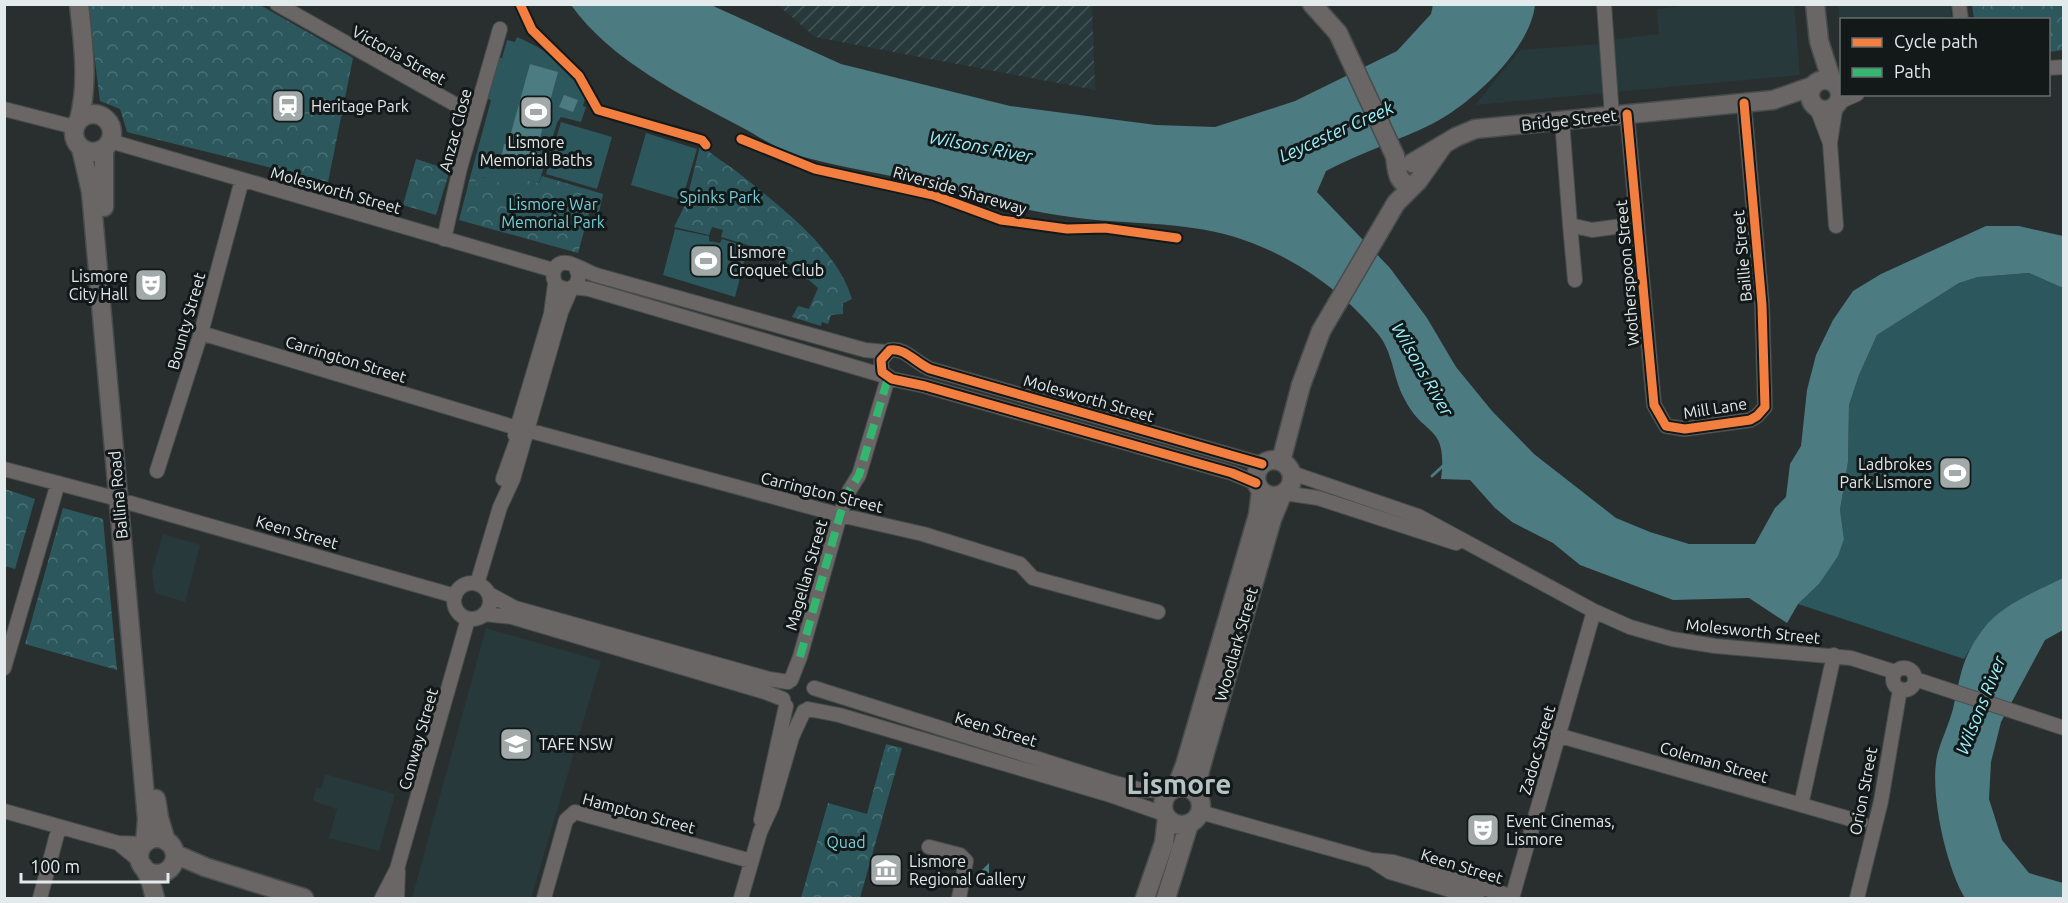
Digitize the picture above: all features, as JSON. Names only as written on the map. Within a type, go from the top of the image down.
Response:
[{"type":"main road","points":[[79,4],[86,94],[74,139],[81,148],[94,152],[107,145],[110,126],[104,118],[86,74]]},
{"type":"main road","points":[[1312,4],[1338,33],[1406,171]]},
{"type":"main road","points":[[1815,4],[1819,41],[1810,96],[1815,106],[1828,109],[1837,103],[1839,92],[1819,41]]},
{"type":"main road","points":[[1813,85],[1823,80],[1836,82]]},
{"type":"main road","name":"Bridge Street","points":[[1287,467],[1294,413],[1307,366],[1321,331],[1396,203],[1406,171],[1456,137],[1475,129],[1744,104],[1773,100],[1813,85]]},
{"type":"main road","name":"Bridge Street","points":[[1773,100],[1815,106]]},
{"type":"main road","points":[[77,123],[94,114],[104,118]]},
{"type":"main road","name":"Ballina Road","points":[[107,145],[104,207],[147,819],[143,853],[155,898]]},
{"type":"main road","name":"Ballina Road","points":[[81,148],[91,192],[157,806],[168,859],[165,898]]},
{"type":"main road","points":[[1270,460],[1287,467],[1291,484],[1283,494],[1272,496],[1259,487],[1256,473],[1262,464],[1270,460]]},
{"type":"main road","name":"Woodlark Street","points":[[1173,790],[1185,765],[1258,515],[1259,487]]},
{"type":"main road","name":"Woodlark Street","points":[[1166,898],[1195,810],[1200,770],[1283,494]]},
{"type":"main road","points":[[1145,898],[1164,843],[1163,802],[1173,790],[1187,788],[1195,810],[1177,825],[1165,816]]},
{"type":"main road","points":[[168,859],[156,873],[143,853],[158,838],[168,859],[194,876],[269,898]]},
{"type":"main road","points":[[168,859],[205,867],[304,898]]},
{"type":"street","name":"Victoria Street","points":[[277,4],[474,115]]},
{"type":"street","name":"Wotherspoon Street","points":[[1604,4],[1619,115],[1638,224],[1654,405],[1666,426]]},
{"type":"street","name":"Anzac Close","points":[[444,239],[474,115],[500,29]]},
{"type":"street","points":[[1836,226],[1830,142],[1837,103],[1853,96]]},
{"type":"street","name":"Baillie Street","points":[[1744,104],[1762,305],[1765,407]]},
{"type":"street","points":[[1815,106],[1830,142]]},
{"type":"street","points":[[4,109],[77,123]]},
{"type":"street","points":[[1562,120],[1575,280]]},
{"type":"street","name":"Molesworth Street","points":[[107,145],[242,180],[444,239],[554,277]]},
{"type":"street","name":"Bounty Street","points":[[157,471],[201,333],[242,180]]},
{"type":"street","points":[[1570,225],[1592,230],[1638,224]]},
{"type":"street","points":[[477,584],[500,507],[513,479],[522,429],[551,314],[554,277],[564,263],[596,276],[865,351],[900,350],[909,358],[908,372],[890,378],[880,365],[886,352]]},
{"type":"street","points":[[500,507],[503,479],[572,288],[579,276],[576,268]]},
{"type":"street","points":[[554,277],[562,289],[572,288]]},
{"type":"street","name":"Molesworth Street","points":[[572,288],[600,292],[890,378],[1232,473],[1259,487]]},
{"type":"street","name":"Carrington Street","points":[[201,333],[522,429],[840,515],[923,534],[1020,564],[1033,578],[1158,612]]},
{"type":"street","name":"Molesworth Street","points":[[909,358],[938,371],[1085,411],[1262,464]]},
{"type":"street","name":"Magellan Street","points":[[790,681],[801,657],[840,515],[849,491],[859,475],[890,378]]},
{"type":"street","name":"Mill Lane","points":[[1666,426],[1685,429],[1750,420],[1761,413],[1765,407]]},
{"type":"street","name":"Molesworth Street","points":[[1287,467],[1403,509],[1594,611],[1630,627],[1672,639],[1715,646],[1834,655],[1870,662],[1895,672]]},
{"type":"street","name":"Keen Street","points":[[4,469],[455,596]]},
{"type":"street","points":[[4,668],[58,483]]},
{"type":"street","name":"Molesworth Street","points":[[1283,494],[1318,498],[1480,551]]},
{"type":"street","points":[[741,898],[760,831],[772,806],[792,737],[806,710],[814,702],[814,688],[807,680],[769,680],[515,608],[489,594],[477,584],[466,584],[455,596],[458,612],[468,619],[484,615],[512,617],[765,692],[784,703],[792,711],[806,710]]},
{"type":"street","points":[[484,615],[490,605],[489,594]]},
{"type":"street","name":"Zadoc Street","points":[[1510,898],[1594,611]]},
{"type":"street","name":"Conway Street","points":[[382,898],[398,869],[468,619]]},
{"type":"street","points":[[1801,805],[1834,655]]},
{"type":"street","points":[[1915,680],[1910,688],[1900,689],[1893,682],[1895,672],[1901,668],[1908,669],[1915,680],[1929,682],[2064,728]]},
{"type":"street","points":[[760,831],[763,803],[784,703],[783,691],[790,681]]},
{"type":"street","name":"Keen Street","points":[[814,688],[1108,781],[1141,790],[1173,790]]},
{"type":"street","name":"Orion Street","points":[[1857,898],[1881,801],[1900,689]]},
{"type":"street","name":"Keen Street","points":[[806,710],[838,715],[1107,794],[1165,816]]},
{"type":"street","name":"Coleman Street","points":[[1557,735],[1861,822]]},
{"type":"street","name":"Keen Street","points":[[1195,810],[1371,860],[1393,862],[1504,894],[1510,898]]},
{"type":"street","points":[[4,811],[118,843],[143,853]]},
{"type":"street","name":"Hampton Street","points":[[544,898],[566,820],[575,812],[751,861]]},
{"type":"street","points":[[40,898],[59,827]]},
{"type":"street","points":[[929,847],[960,855],[966,861],[959,898]]},
{"type":"street","name":"Keen Street","points":[[1371,860],[1390,872],[1477,898]]},
{"type":"street","name":"Conway Street","points":[[397,898],[398,869]]},
{"type":"shaded area","points":[[1698,4],[1794,5],[1800,75],[1475,105],[1520,50],[1599,44],[1615,39],[1659,34],[1657,9]]},
{"type":"shaded area","points":[[778,5],[1092,5],[1095,90],[815,37]]},
{"type":"shaded area","points":[[1838,5],[1950,5],[1952,18],[1840,18],[1840,26]]},
{"type":"shaded area","points":[[163,534],[200,545],[185,602],[155,593],[152,572]]},
{"type":"shaded area","name":"TAFE NSW","points":[[486,628],[601,661],[531,898],[412,898]]},
{"type":"shaded area","points":[[325,774],[395,794],[379,851],[329,838],[337,809],[313,801],[316,787],[321,789]]},
{"type":"green space","name":"Heritage Park","points":[[88,5],[260,5],[353,58],[328,182],[127,132],[120,109],[100,101]]},
{"type":"green space","points":[[1972,5],[2063,5],[2063,50],[2050,52],[2050,18],[1974,18]]},
{"type":"green space","name":"Lismore Memorial Baths","points":[[517,37],[548,53],[573,76],[586,96],[583,106],[586,107],[581,122],[561,117],[557,123],[539,183],[528,180],[526,189],[514,186],[512,190],[496,181],[497,175],[493,174],[493,171],[487,170],[486,178],[482,177],[480,184],[475,183],[476,176],[471,174],[491,100],[486,98],[497,57],[502,58],[507,40],[515,42]]},
{"type":"green space","points":[[561,122],[612,137],[597,189],[546,174]]},
{"type":"green space","points":[[646,133],[697,149],[682,200],[631,185]]},
{"type":"green space","name":"Spinks Park","points":[[701,142],[713,155],[787,213],[820,245],[844,280],[852,299],[843,303],[843,314],[831,315],[828,324],[822,322],[821,326],[792,317],[798,306],[809,309],[818,288],[809,280],[777,270],[781,255],[721,237],[723,230],[712,227],[709,235],[674,227],[686,203]]},
{"type":"green space","points":[[416,159],[450,170],[436,215],[403,205]]},
{"type":"green space","name":"Lismore War Memorial Park","points":[[487,169],[494,171],[512,189],[528,180],[539,183],[542,176],[603,194],[599,213],[590,210],[578,253],[459,220],[471,174],[485,178]]},
{"type":"green space","name":"Lismore Croquet Club","points":[[675,229],[709,236],[709,241],[720,243],[722,239],[748,247],[735,297],[663,275]]},
{"type":"green space","name":"Ladbrokes Park Lismore","points":[[2029,273],[2063,288],[2063,578],[2043,588],[1984,627],[1964,659],[1798,604],[1819,584],[1844,539],[1840,510],[1848,462],[1849,405],[1859,375],[1877,335],[1959,283],[1978,277]]},
{"type":"green space","points":[[5,489],[35,499],[15,569],[5,566]]},
{"type":"green space","points":[[63,508],[103,519],[117,670],[25,644]]},
{"type":"green space","name":"Quad","points":[[886,744],[902,748],[860,898],[801,898],[828,803],[867,814]]},
{"type":"water","points":[[571,5],[711,5],[841,64],[1010,106],[1156,125],[1215,127],[1295,101],[1397,51],[1431,14],[1433,5],[1535,5],[1531,22],[1510,57],[1496,74],[1464,103],[1432,124],[1326,171],[1317,192],[1390,268],[1427,318],[1456,367],[1492,411],[1534,454],[1616,518],[1689,544],[1755,544],[1775,508],[1786,497],[1790,464],[1801,446],[1807,390],[1816,355],[1833,320],[1853,291],[1881,274],[1986,226],[2019,226],[2063,236],[2063,288],[2029,273],[1978,277],[1959,283],[1877,335],[1859,375],[1849,405],[1848,462],[1840,510],[1844,539],[1838,556],[1819,584],[1798,604],[1787,623],[1749,598],[1673,600],[1580,565],[1553,543],[1512,522],[1495,508],[1470,480],[1441,479],[1442,461],[1438,439],[1419,420],[1404,398],[1387,349],[1378,334],[1340,296],[1295,264],[1271,251],[1219,233],[1193,228],[1086,219],[1030,210],[790,153],[649,76],[606,43]]},
{"type":"water","name":"Lismore Memorial Baths","points":[[530,64],[558,72],[539,141],[511,133]]},
{"type":"water","name":"Lismore Memorial Baths","points":[[564,95],[578,100],[573,112],[559,107]]},
{"type":"water","name":"Lismore Memorial Baths","points":[[504,144],[541,154],[538,166],[502,155]]},
{"type":"water","name":"Wilsons River","points":[[2063,578],[2063,630],[2045,640],[2001,722],[1991,762],[1989,799],[2002,840],[2029,873],[2063,883],[2063,898],[1965,898],[1945,848],[1935,786],[1938,752],[1951,715],[1963,668],[1970,649],[1991,620],[2020,599]]},
{"type":"water","points":[[989,863],[989,880],[983,882],[978,874]]},
{"type":"waterway","points":[[1432,476],[1444,465]]},
{"type":"marked path","points":[[800,657],[840,515],[849,491],[859,475],[888,378]]},
{"type":"cycle path","points":[[520,4],[532,30],[579,76],[598,110],[702,140],[706,145]]},
{"type":"cycle path","points":[[1627,114],[1654,405],[1666,426],[1685,429],[1750,420],[1765,407],[1762,305],[1744,103]]},
{"type":"cycle path","name":"Riverside Shareway","points":[[741,139],[815,169],[933,195],[1001,220],[1067,229],[1105,228],[1177,238]]},
{"type":"cycle path","points":[[1256,483],[1232,473],[925,386],[892,379],[882,372],[881,360],[890,350],[900,351],[930,369],[1262,464]]},
{"type":"place","name":"Heritage Park","points":[[288,106]]},
{"type":"place","name":"Lismore Memorial Baths","points":[[536,112]]},
{"type":"place","name":"Lismore Croquet Club","points":[[706,261]]},
{"type":"place","name":"Lismore City Hall","points":[[151,285]]},
{"type":"place","name":"Ladbrokes Park Lismore","points":[[1955,473]]},
{"type":"place","name":"TAFE NSW","points":[[516,744]]},
{"type":"place","name":"Event Cinemas, Lismore","points":[[1483,830]]},
{"type":"place","name":"Lismore Regional Gallery","points":[[886,870]]},
{"type":"district","name":"Lismore","points":[[1179,783]]},
{"type":"water label","name":"Leycester Creek","points":[[1336,131]]}]
